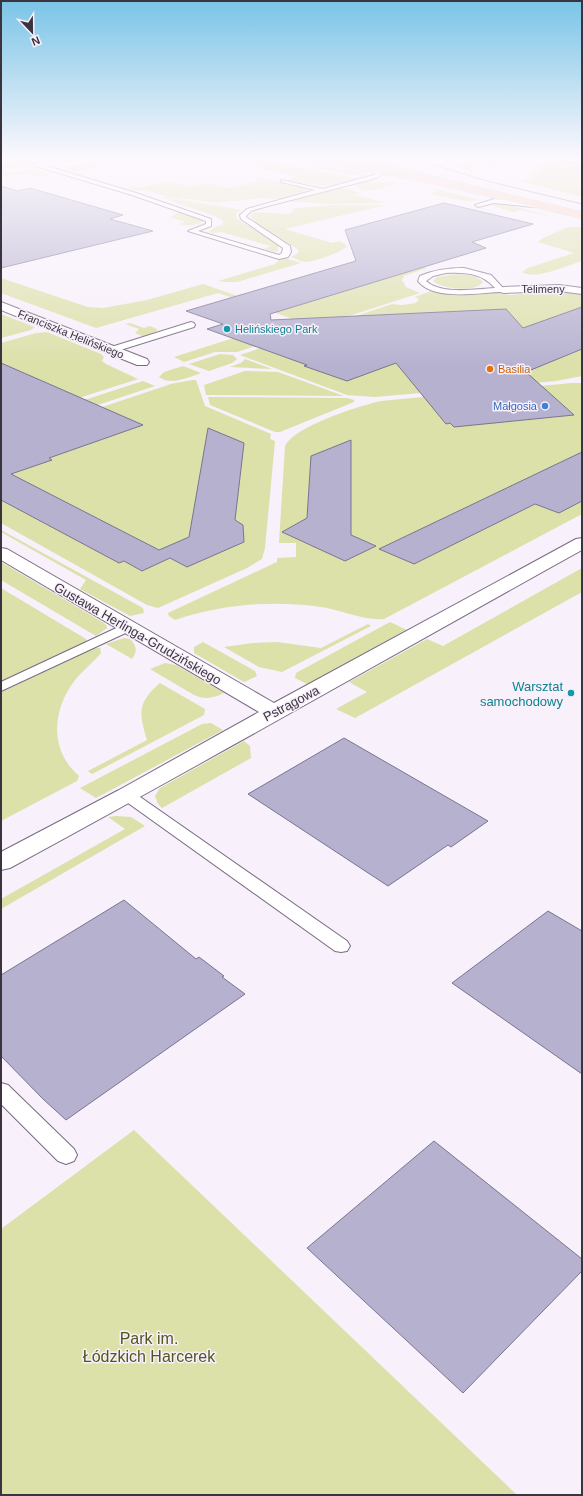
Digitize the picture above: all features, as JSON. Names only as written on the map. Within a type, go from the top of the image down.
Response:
[{"type":"street","name":"Telimeny","points":[[502,290],[559,288],[582,291]]},
{"type":"street","name":"Franciszka Helińskiego","points":[[1,306],[142,362]]},
{"type":"street","name":"Pstrągowa","points":[[1,862],[127,795],[274,712],[582,543]]},
{"type":"street","name":"Gustawa Herlinga-Grudzińskiego","points":[[1,553],[274,712]]},
{"type":"lane","points":[[204,227],[191,231],[279,256],[285,255],[287,248],[255,227]]},
{"type":"lane","points":[[466,271],[489,277],[502,290],[443,290],[424,284],[422,280],[423,278],[436,273],[466,271]]},
{"type":"lane","points":[[111,350],[191,326]]},
{"type":"lane","points":[[1,687],[127,627]]},
{"type":"lane","points":[[127,795],[341,946]]},
{"type":"lane","points":[[1,1091],[66,1155]]},
{"type":"green space","points":[[216,227],[250,227],[278,245],[278,251],[276,252],[264,249],[271,246],[221,232],[211,233],[209,231]]},
{"type":"green space","points":[[263,227],[294,227],[285,229],[332,243],[340,241],[347,246],[334,254],[310,262],[291,257],[298,253],[299,250]]},
{"type":"green space","points":[[568,227],[582,227],[582,261],[543,274],[534,275],[522,272],[528,268],[574,253],[538,242],[543,238]]},
{"type":"green space","points":[[285,258],[301,263],[237,282],[218,281],[275,264],[279,260]]},
{"type":"green space","points":[[423,267],[427,268],[404,276],[402,280],[406,287],[420,293],[237,352],[215,352],[184,362],[174,357],[293,319],[218,293],[96,328],[1,293],[1,278],[88,307],[103,308],[147,300],[203,284],[281,311]]},
{"type":"green space","points":[[457,274],[473,276],[483,282],[473,288],[459,289],[434,282],[437,277]]},
{"type":"green space","points":[[431,291],[457,295],[497,293],[511,295],[528,292],[552,291],[582,293],[582,376],[556,381],[375,397],[347,395],[240,355],[392,304],[402,305],[416,303],[419,299],[415,297]]},
{"type":"green space","points":[[1,314],[35,327],[31,330],[1,338]]},
{"type":"green space","points":[[130,323],[144,328],[150,326],[157,329],[157,331],[144,337],[135,333],[139,329],[125,324]]},
{"type":"green space","points":[[47,332],[101,354],[104,357],[102,361],[106,364],[138,379],[1,423],[1,343],[36,333]]},
{"type":"green space","points":[[220,354],[233,355],[237,359],[232,363],[209,371],[189,364]]},
{"type":"green space","points":[[245,359],[272,369],[230,367],[241,363]]},
{"type":"green space","points":[[183,366],[201,373],[174,381],[164,380],[159,377],[164,372]]},
{"type":"green space","points":[[245,371],[278,372],[344,396],[206,395],[204,385]]},
{"type":"green space","points":[[196,380],[205,406],[271,434],[270,439],[275,441],[265,548],[262,559],[247,568],[158,608],[147,605],[1,523],[1,441],[171,384]]},
{"type":"green space","points":[[143,381],[155,386],[1,437],[1,427]]},
{"type":"green space","points":[[582,383],[582,514],[384,619],[361,617],[329,608],[284,604],[229,607],[211,610],[175,620],[169,616],[168,613],[277,562],[277,558],[296,557],[296,543],[279,543],[285,446],[301,431],[344,412],[381,401]]},
{"type":"green space","points":[[208,397],[347,398],[354,400],[354,402],[280,432],[275,432],[210,405]]},
{"type":"green space","points":[[1,530],[143,608],[144,613],[130,616],[80,589],[86,580],[1,532]]},
{"type":"green space","points":[[1,562],[104,623],[107,628],[96,636],[1,580]]},
{"type":"green space","points":[[582,568],[582,592],[355,718],[336,709],[367,692],[349,682],[427,639],[443,646]]},
{"type":"green space","points":[[1,588],[86,639],[87,642],[1,682]]},
{"type":"green space","points":[[390,622],[407,630],[307,684],[295,678],[296,673]]},
{"type":"green space","points":[[368,624],[371,626],[282,672],[259,667],[224,647],[253,643],[277,642],[321,648]]},
{"type":"green space","points":[[124,638],[130,639],[135,646],[136,651],[132,659],[106,644]]},
{"type":"green space","points":[[203,642],[255,671],[257,676],[244,682],[194,653],[194,647]]},
{"type":"green space","points":[[95,648],[100,648],[101,653],[75,680],[67,692],[58,717],[58,742],[62,754],[69,766],[79,776],[77,781],[1,821],[1,692]]},
{"type":"green space","points":[[165,663],[176,665],[224,693],[209,698],[198,697],[150,669]]},
{"type":"green space","points":[[160,683],[205,709],[204,715],[92,774],[88,771],[147,740],[142,723],[142,709],[147,697]]},
{"type":"green space","points":[[211,723],[223,730],[96,798],[80,788],[202,724]]},
{"type":"green space","points":[[244,741],[250,746],[251,758],[162,808],[158,804],[155,796],[160,788]]},
{"type":"green space","points":[[108,817],[131,817],[145,826],[1,909],[1,899],[125,829]]},
{"type":"green space","name":"Park im. Łódzkich Harcerek","points":[[134,1130],[517,1495],[1,1495],[1,1229]]},
{"type":"building","points":[[1,227],[138,227],[153,231],[1,268]]},
{"type":"building","points":[[357,227],[523,227],[472,242],[486,248],[270,314],[271,320],[506,309],[523,328],[582,307],[582,349],[526,372],[574,415],[454,427],[450,423],[446,424],[396,363],[347,381],[207,329],[223,324],[186,311],[356,261],[345,230]]},
{"type":"building","points":[[1,363],[143,425],[49,458],[52,460],[11,474],[159,550],[189,537],[208,428],[244,443],[235,520],[243,525],[244,542],[187,567],[170,558],[142,571],[124,561],[119,563],[1,500]]},
{"type":"building","points":[[351,440],[351,535],[376,546],[345,561],[282,532],[307,518],[311,456]]},
{"type":"building","points":[[582,452],[582,501],[559,513],[535,504],[414,564],[379,549]]},
{"type":"building","points":[[344,738],[488,821],[451,847],[448,845],[388,886],[248,794]]},
{"type":"building","points":[[124,900],[196,959],[199,957],[245,994],[66,1120],[1,1056],[1,975]]},
{"type":"building","points":[[548,911],[582,931],[582,1074],[452,983]]},
{"type":"building","points":[[434,1141],[582,1259],[582,1271],[463,1393],[307,1248]]},
{"type":"place","name":"Helińskiego Park","points":[[227,329]]},
{"type":"place","name":"Basilia","points":[[490,369]]},
{"type":"place","name":"Małgosia","points":[[545,406]]},
{"type":"place","name":"Warsztat samochodowy","points":[[571,693]]}]
